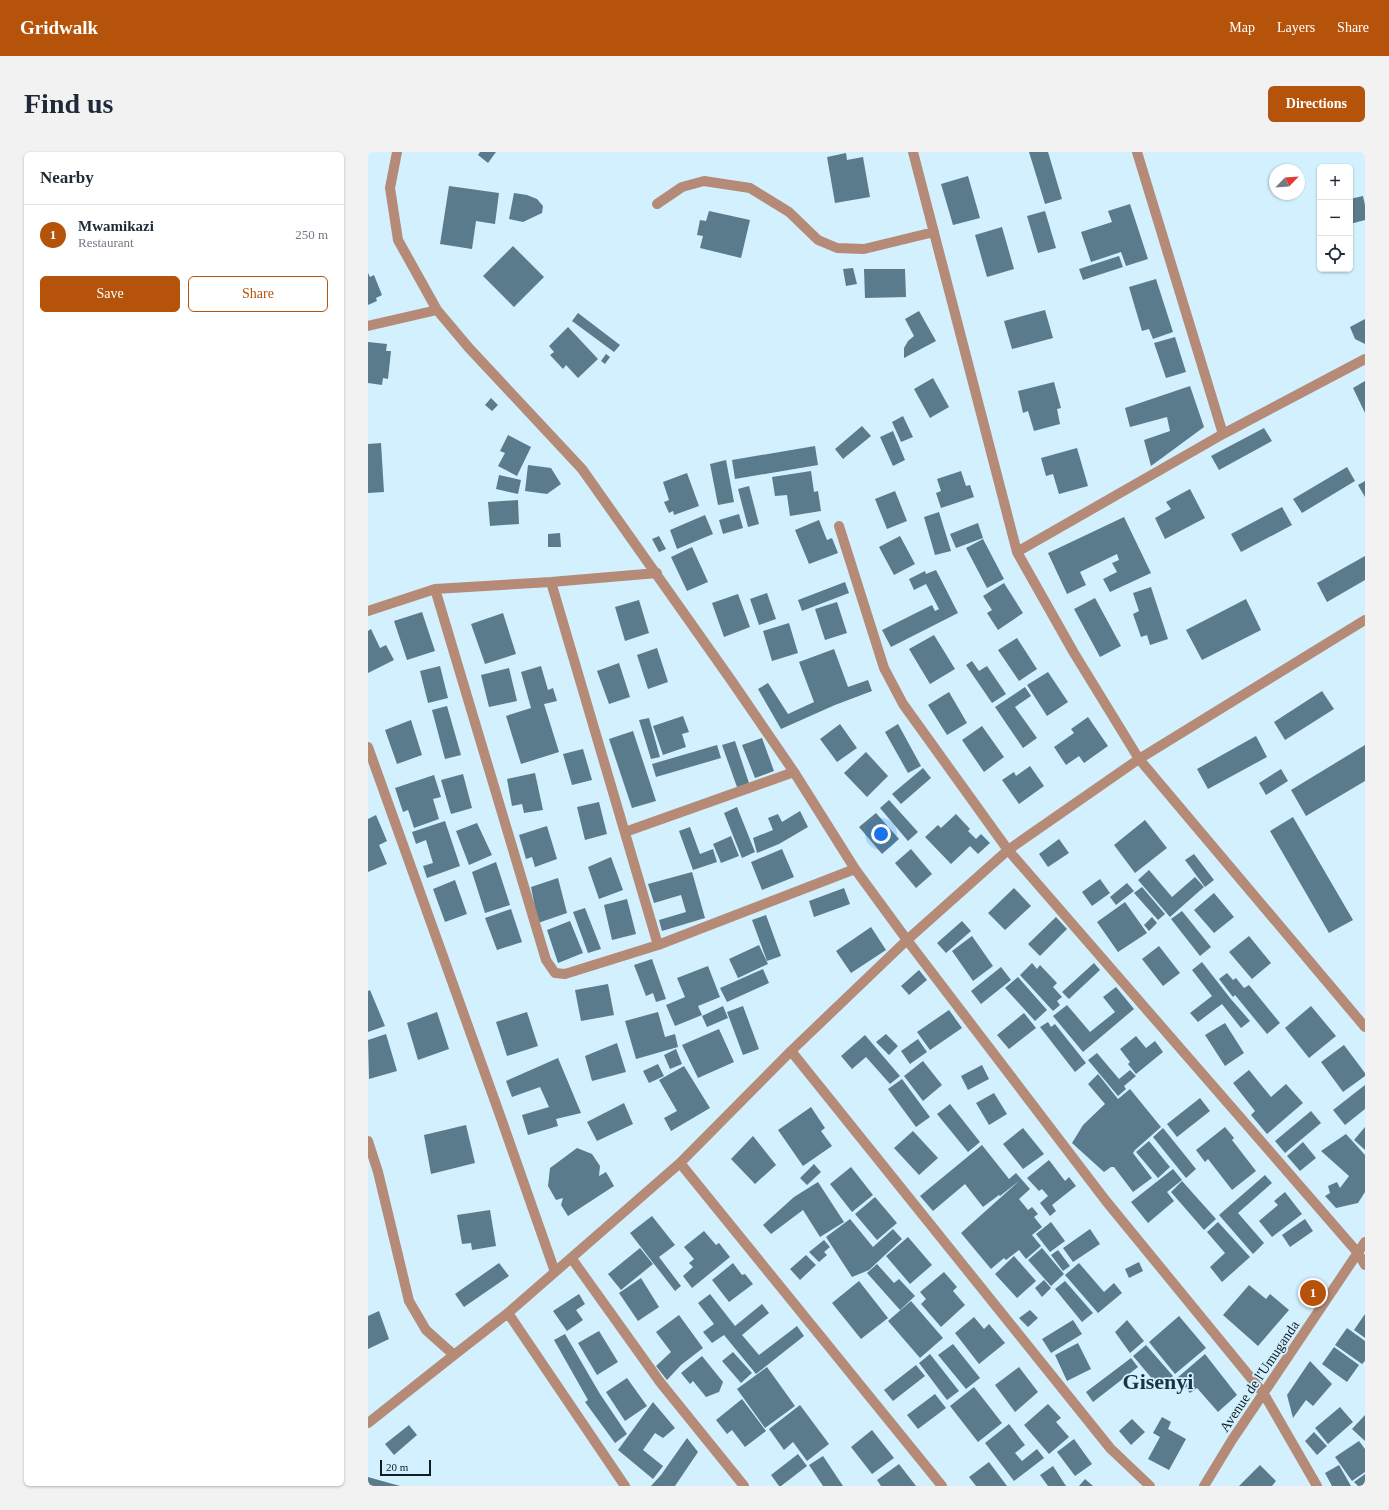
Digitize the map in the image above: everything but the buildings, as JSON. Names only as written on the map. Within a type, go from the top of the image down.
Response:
[{"type":"street","points":[[397,152],[390,188],[398,240],[437,310],[469,348],[582,469],[657,573],[794,772],[855,869],[907,940],[1106,1201],[1264,1394],[1317,1486]]},
{"type":"street","points":[[913,152],[1017,552],[1074,653],[1139,759],[1365,1027]]},
{"type":"street","points":[[1137,152],[1223,434]]},
{"type":"street","points":[[657,204],[682,187],[704,181],[750,188],[789,212],[818,240],[837,248],[864,249],[934,232]]},
{"type":"street","points":[[368,326],[437,310]]},
{"type":"street","points":[[1017,552],[1223,434],[1365,359]]},
{"type":"street","points":[[839,526],[884,668],[903,704],[1008,850],[1358,1253],[1365,1265]]},
{"type":"street","points":[[368,611],[435,589],[551,582],[657,573]]},
{"type":"street","points":[[551,582],[658,945]]},
{"type":"street","points":[[435,589],[546,960],[555,973],[565,974],[658,945],[855,869]]},
{"type":"street","points":[[368,1423],[508,1313],[554,1272],[572,1259],[680,1163],[791,1051],[907,940],[1008,850],[1139,759],[1365,620]]},
{"type":"street","points":[[368,747],[502,1121],[554,1272]]},
{"type":"street","points":[[625,832],[794,772]]},
{"type":"street","points":[[791,1051],[1110,1448],[1150,1486]]},
{"type":"street","points":[[368,1141],[378,1172],[408,1302],[426,1330],[454,1355]]},
{"type":"street","points":[[680,1163],[942,1486]]},
{"type":"street","name":"Avenue de l'Umuganda","points":[[1204,1486],[1365,1242]]},
{"type":"street","points":[[572,1259],[660,1382],[744,1486]]},
{"type":"street","points":[[508,1313],[625,1486]]},
{"type":"place","name":"Mwamikazi","points":[[1313,1293]]},
{"type":"district","name":"Gisenyi","points":[[1158,1381]]}]
